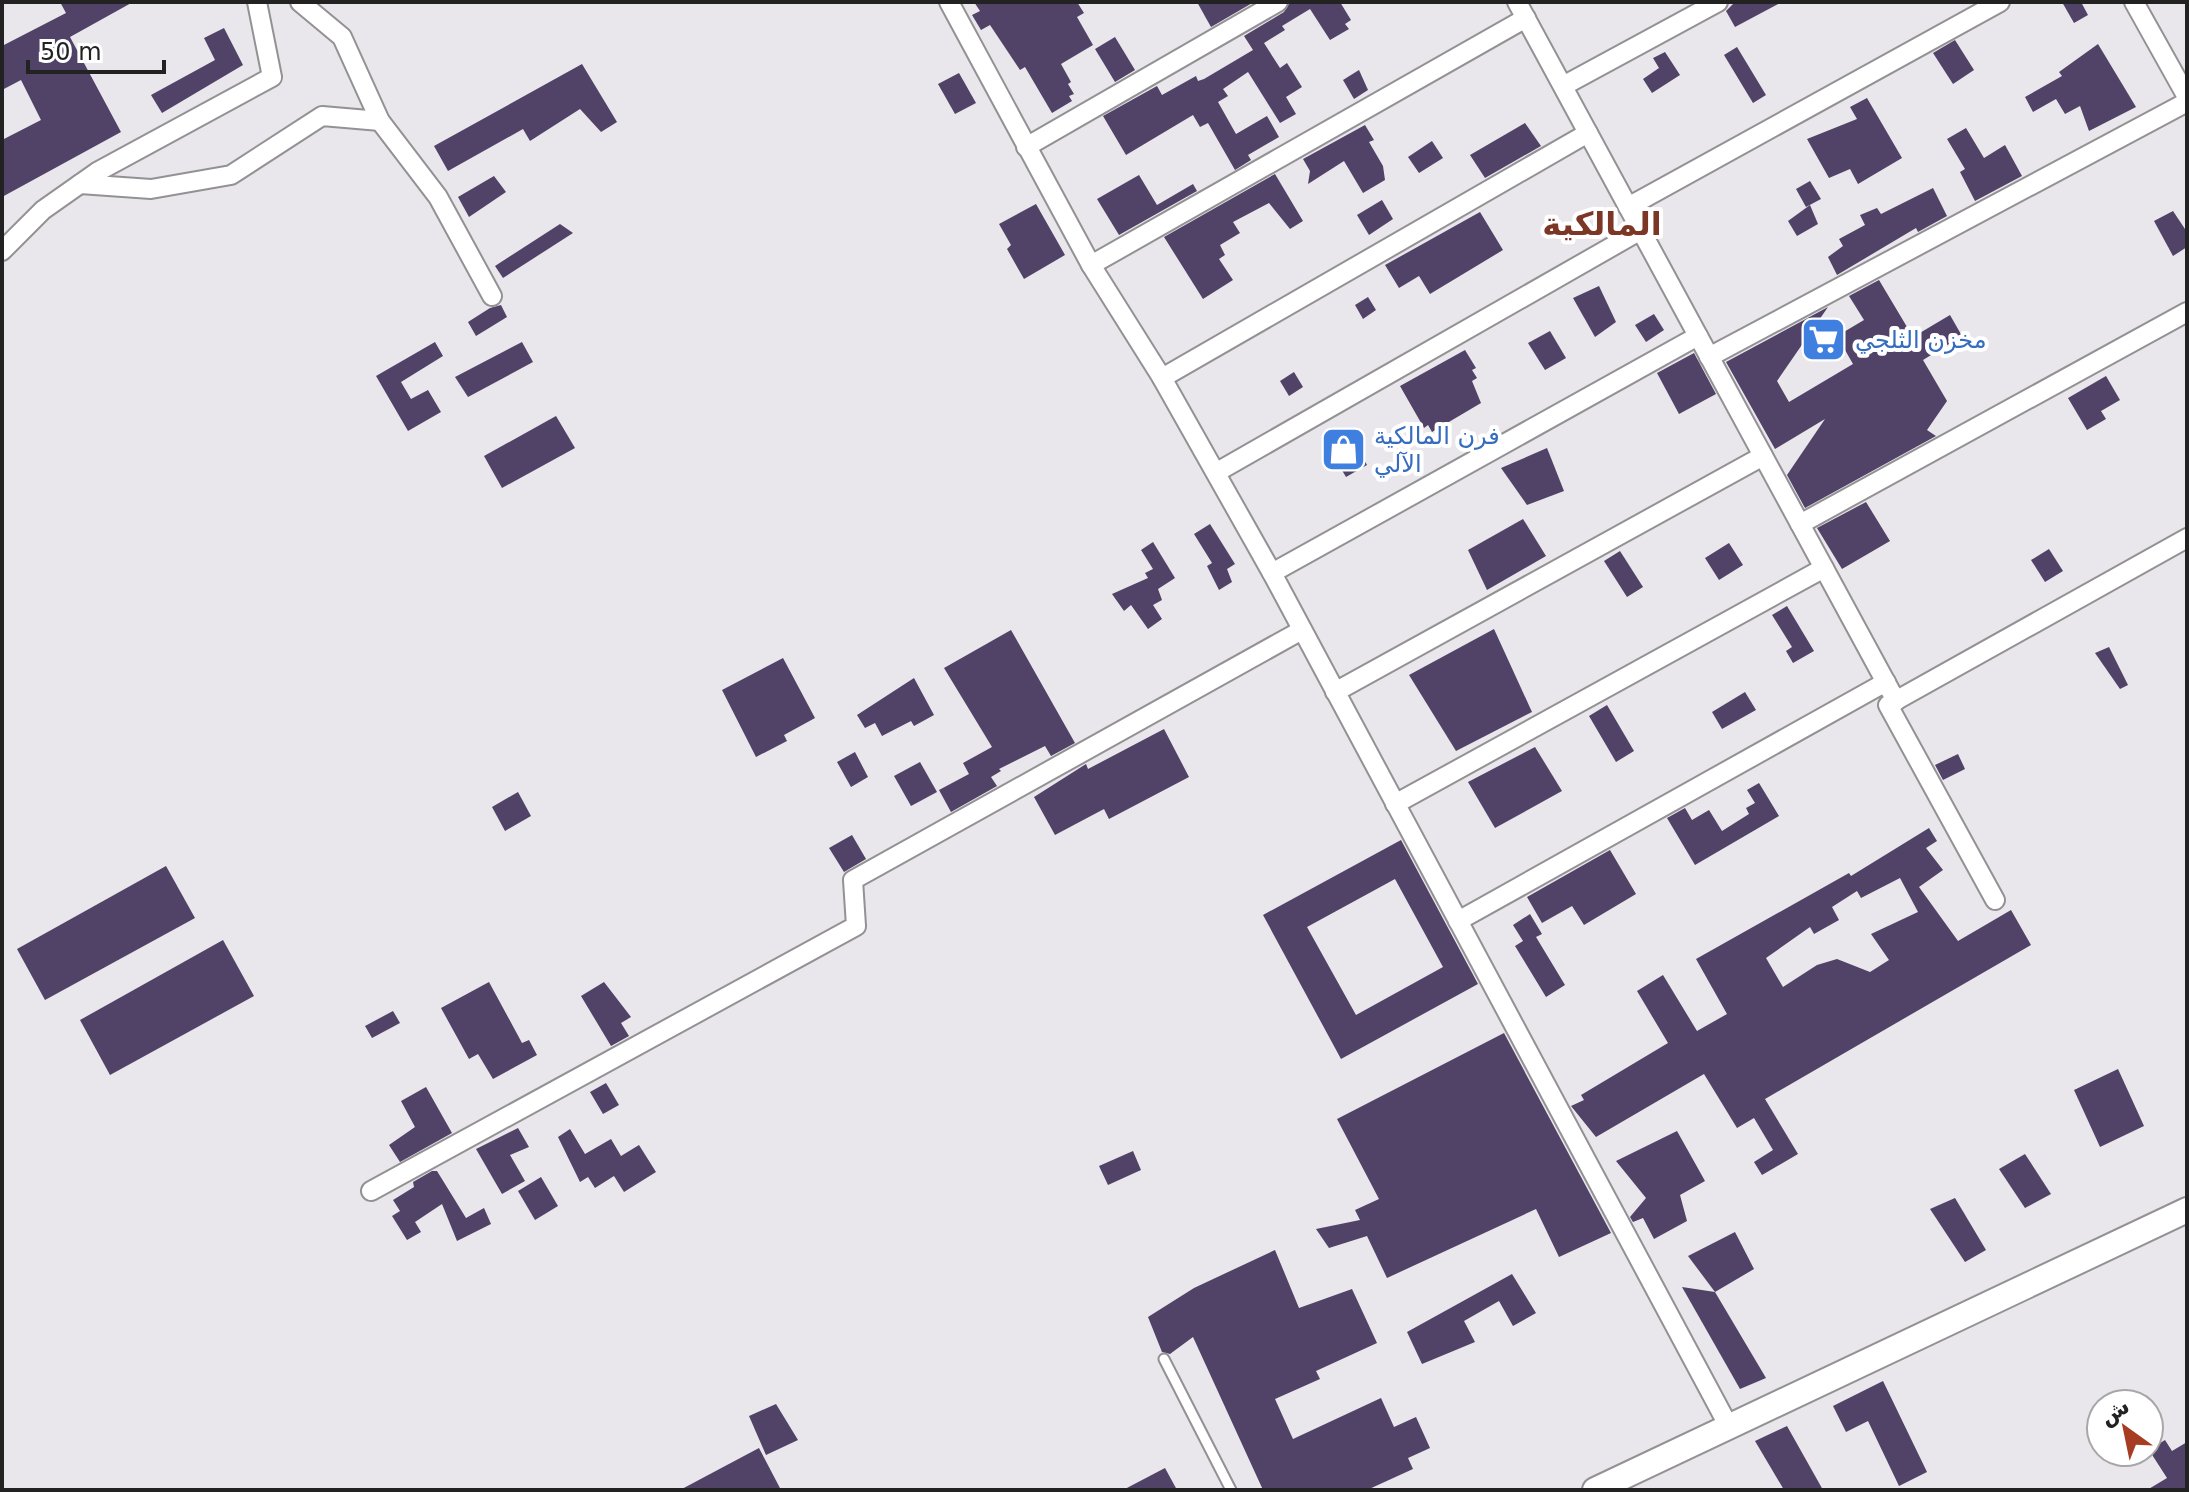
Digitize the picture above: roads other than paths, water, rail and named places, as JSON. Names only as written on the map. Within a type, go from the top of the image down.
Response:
[{"type":"main road","points":[[1595,1490],[2187,1210]]},
{"type":"street","points":[[2,251],[43,210],[80,184],[272,77],[257,2]]},
{"type":"street","points":[[300,2],[342,37],[380,121],[438,197],[492,296]]},
{"type":"street","points":[[949,2],[1091,265],[1217,472],[1728,1425]]},
{"type":"street","points":[[1026,147],[1278,2]]},
{"type":"street","points":[[1563,86],[1718,2]]},
{"type":"street","points":[[1628,207],[2000,2]]},
{"type":"street","points":[[1709,357],[2187,99],[2134,2]]},
{"type":"street","points":[[1091,265],[1521,10],[1896,701]]},
{"type":"street","points":[[80,184],[151,189],[231,175],[322,116],[380,121]]},
{"type":"street","points":[[1162,378],[1588,133]]},
{"type":"street","points":[[1217,472],[1641,230]]},
{"type":"street","points":[[1800,524],[2187,312]]},
{"type":"street","points":[[1272,573],[1698,336]]},
{"type":"street","points":[[1335,692],[1763,456]]},
{"type":"street","points":[[1995,900],[1888,705],[2187,538]]},
{"type":"street","points":[[1395,804],[1824,568]]},
{"type":"street","points":[[371,1191],[856,926],[853,880],[1302,630]]},
{"type":"street","points":[[1458,921],[1886,682]]},
{"type":"lane","points":[[1164,1359],[1231,1490]]},
{"type":"place","name":"مخزن الثلجي","points":[[1824,340]]},
{"type":"place","name":"فرن المالكية الآلي","points":[[1343,450]]},
{"type":"district","name":"المالكية","points":[[1602,224]]}]
